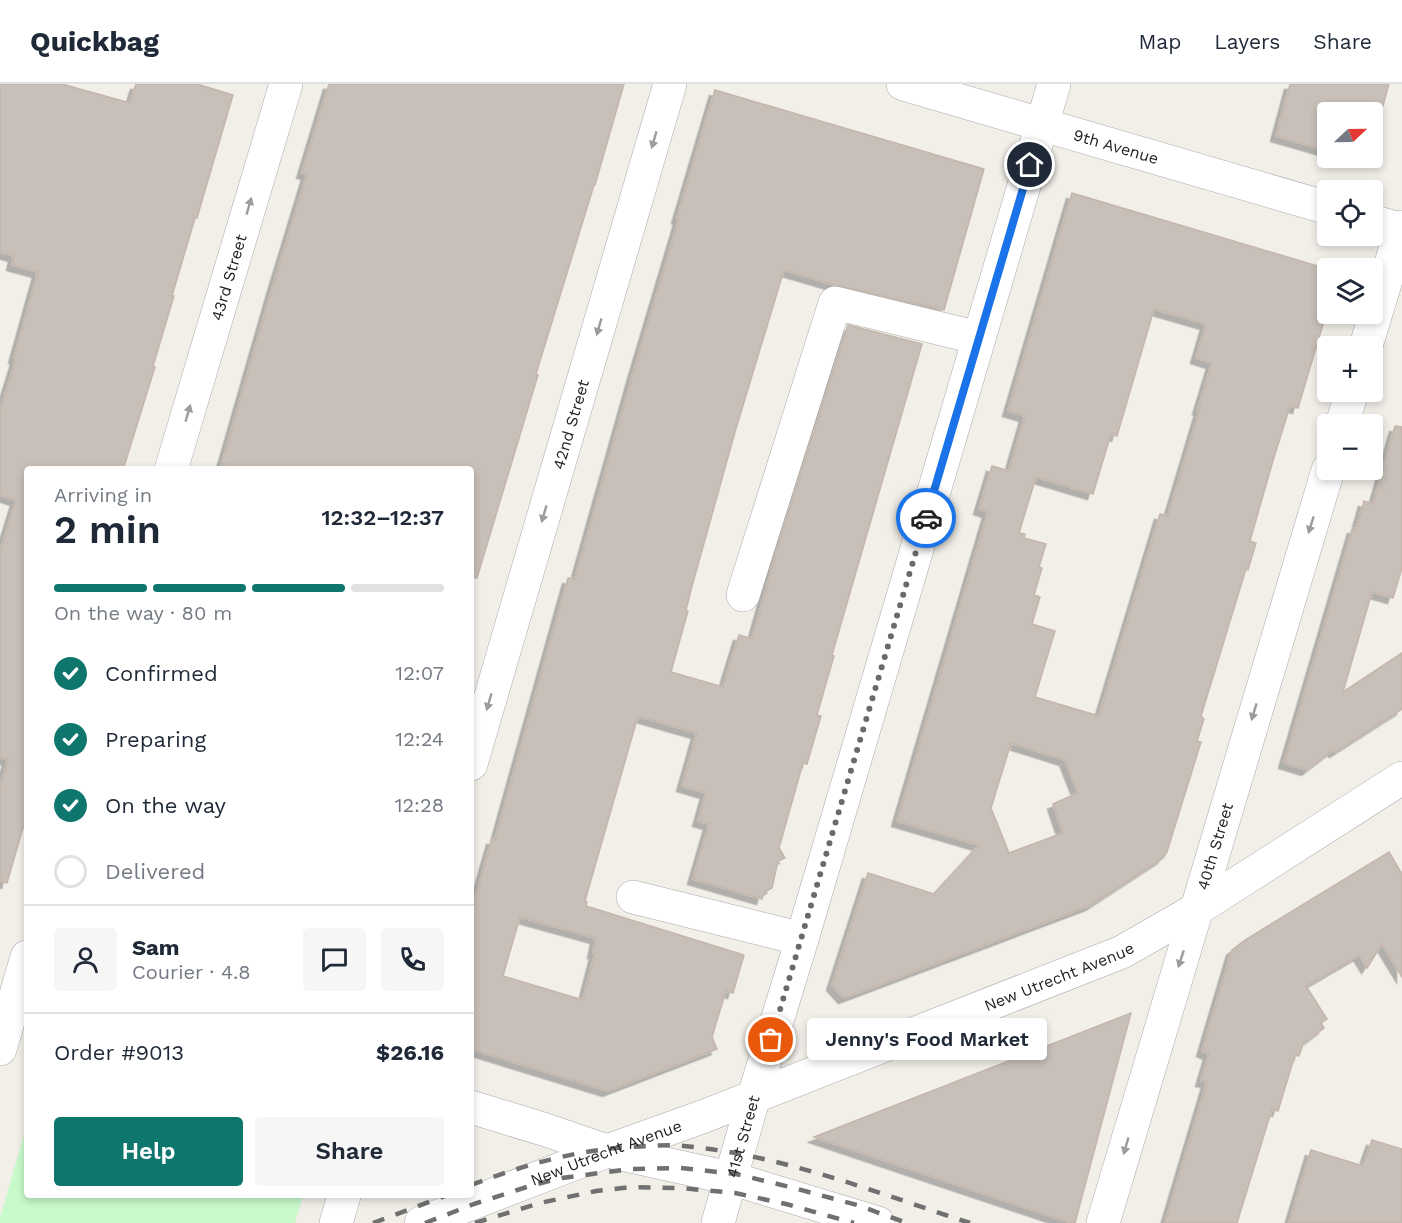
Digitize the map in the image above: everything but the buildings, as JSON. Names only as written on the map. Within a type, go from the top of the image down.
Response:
[{"type":"street","name":"43rd Street","points":[[172,466],[286,84]]},
{"type":"street","name":"42nd Street","points":[[474,754],[670,84]]},
{"type":"street","name":"9th Avenue","points":[[903,84],[1317,205]]},
{"type":"street","name":"41st Street","points":[[718,1223],[1054,84]]},
{"type":"street","points":[[1368,336],[1394,227]]},
{"type":"street","points":[[743,596],[835,303],[979,338]]},
{"type":"street","name":"40th Street","points":[[1103,1223],[1197,909],[1218,831],[1325,480]]},
{"type":"street","name":"New Utrecht Avenue","points":[[421,1223],[702,1117],[1122,952],[1197,909],[1402,778]]},
{"type":"street","points":[[633,897],[802,939]]},
{"type":"street","points":[[0,1049],[19,970]]},
{"type":"street","points":[[474,1108],[607,1151],[730,1178],[878,1223]]},
{"type":"street","points":[[336,1223],[343,1198]]},
{"type":"green space","points":[[24,1134],[24,1198],[302,1198],[295,1223],[0,1223]]},
{"type":"railway","points":[[474,1184],[560,1157],[605,1149],[680,1146],[721,1151],[793,1166],[970,1223]]},
{"type":"railway","points":[[425,1223],[474,1204],[562,1178],[630,1169],[681,1168],[736,1174],[790,1187],[857,1205],[907,1223]]},
{"type":"railway","points":[[475,1223],[540,1203],[596,1191],[632,1187],[735,1193],[786,1204],[854,1223]]},
{"type":"railway","points":[[373,1223],[440,1198]]},
{"type":"way so far","points":[[771,1040],[926,518]]},
{"type":"place","name":"Jenny's Food Market","points":[[771,1040]]},
{"type":"route","points":[[926,518],[1030,165]]}]
